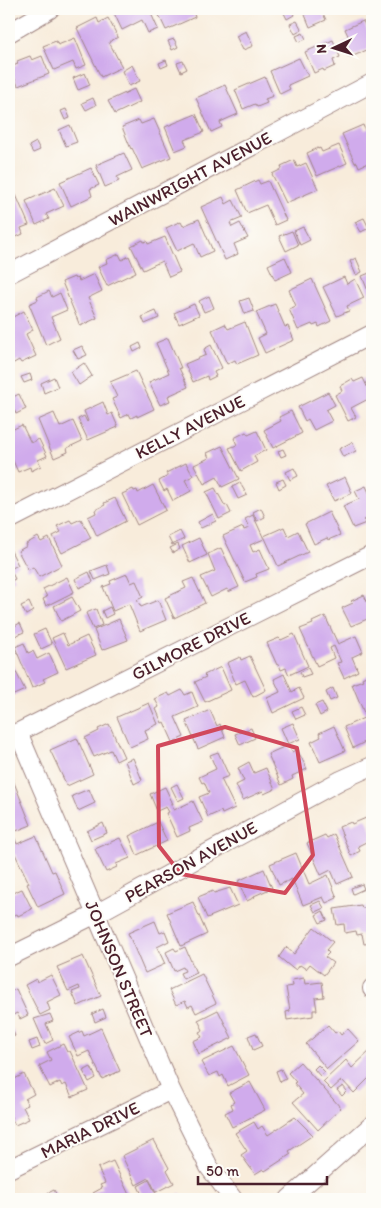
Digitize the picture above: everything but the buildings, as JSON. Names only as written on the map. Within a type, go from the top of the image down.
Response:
[{"type":"street","points":[[9,33],[50,9]]},
{"type":"street","name":"WAINWRIGHT AVENUE","points":[[9,274],[372,83]]},
{"type":"street","name":"KELLY AVENUE","points":[[9,520],[372,334]]},
{"type":"street","name":"GILMORE DRIVE","points":[[13,735],[372,555]]},
{"type":"street","name":"JOHNSON STREET","points":[[13,735],[96,914],[170,1090],[209,1167],[233,1199]]},
{"type":"street","name":"PEARSON AVENUE","points":[[9,957],[96,914],[341,780],[372,766]]},
{"type":"street","name":"MARIA DRIVE","points":[[9,1169],[170,1090]]},
{"type":"street","points":[[289,1199],[372,1125]]},
{"type":"highlighted area","points":[[225,727],[297,748],[313,855],[285,893],[181,874],[159,846],[158,746]]}]
